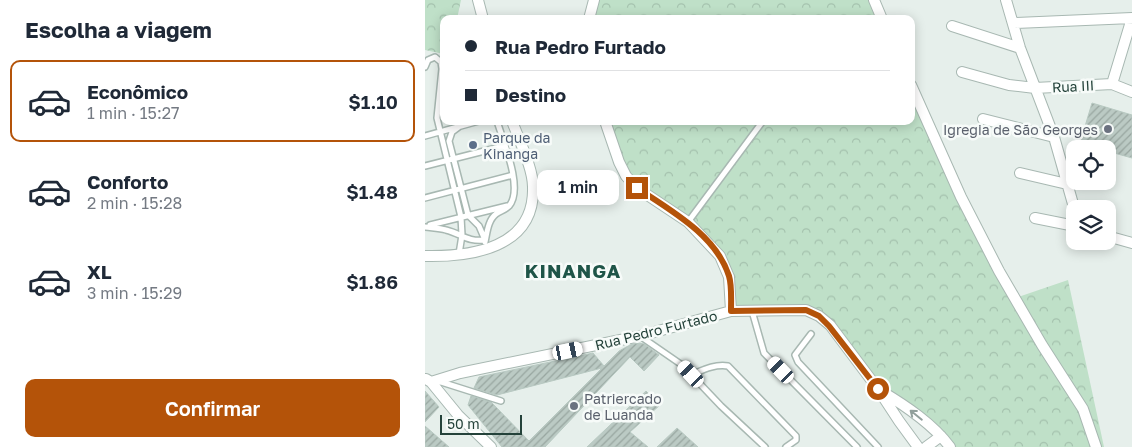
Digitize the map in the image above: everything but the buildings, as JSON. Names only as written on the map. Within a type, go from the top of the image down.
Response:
[{"type":"street","points":[[478,0],[482,15]]},
{"type":"street","points":[[590,15],[594,0]]},
{"type":"street","points":[[874,0],[880,15]]},
{"type":"street","points":[[1004,1],[1014,23],[1020,48],[1053,137],[1066,181]]},
{"type":"street","points":[[1014,23],[1132,18]]},
{"type":"street","name":"Rua III","points":[[1112,84],[1132,18]]},
{"type":"street","points":[[952,26],[1020,48]]},
{"type":"street","name":"Rua III","points":[[962,72],[1009,85],[1035,88],[1112,84],[1132,92]]},
{"type":"street","points":[[915,93],[961,197],[995,263],[1042,345],[1083,409],[1096,447]]},
{"type":"street","points":[[983,119],[1053,137]]},
{"type":"street","points":[[425,256],[459,254],[485,245],[494,248],[511,237],[525,222],[531,204],[533,186],[529,168],[513,125]]},
{"type":"street","points":[[606,125],[625,176],[637,188],[688,222],[720,256],[729,277],[731,311]]},
{"type":"street","points":[[1020,173],[1066,184]]},
{"type":"street","points":[[1035,218],[1066,224]]},
{"type":"street","points":[[1116,239],[1132,243]]},
{"type":"street","name":"Rua Pedro Furtado","points":[[430,380],[640,336],[731,311],[806,310],[819,316],[829,326],[878,389],[918,447]]},
{"type":"street","points":[[430,380],[458,414],[491,447]]},
{"type":"street","name":"Rua Pedro Furtado","points":[[878,389],[907,408],[941,436],[950,447]]},
{"type":"street","points":[[926,447],[941,436]]},
{"type":"lane","points":[[425,67],[428,60],[435,57],[440,61]]},
{"type":"lane","points":[[440,89],[437,118],[461,218],[462,235],[459,254]]},
{"type":"lane","points":[[425,136],[464,125]]},
{"type":"lane","points":[[485,245],[489,221],[509,206],[514,197],[513,175],[498,125]]},
{"type":"lane","points":[[688,222],[760,125]]},
{"type":"lane","points":[[460,126],[452,132],[449,141],[468,215],[479,226],[485,245]]},
{"type":"lane","points":[[425,166],[504,146]]},
{"type":"lane","points":[[425,198],[513,175]]},
{"type":"lane","points":[[425,227],[509,206]]},
{"type":"lane","points":[[425,227],[443,229],[462,235],[467,240],[485,245]]},
{"type":"lane","points":[[751,311],[764,354],[857,447]]},
{"type":"lane","points":[[811,334],[795,355],[798,362],[878,447]]},
{"type":"lane","points":[[640,336],[682,365],[721,406],[765,447]]},
{"type":"lane","points":[[691,374],[710,367],[727,366],[796,436],[796,440],[786,447]]},
{"type":"lane","points":[[430,380],[501,401]]},
{"type":"green space","points":[[425,0],[461,0],[458,15],[440,15],[440,53],[425,50]]},
{"type":"green space","points":[[595,0],[874,0],[880,15],[592,15]]},
{"type":"green space","points":[[915,90],[1015,298],[1068,280],[1104,447],[950,447],[878,389],[819,316],[731,311],[720,256],[688,222],[637,188],[607,125],[915,125]]},
{"type":"place","name":"Igregia de São Georges","points":[[1108,129]]},
{"type":"place","name":"Parque da Kinanga","points":[[473,145]]},
{"type":"place","name":"Patriercado de Luanda","points":[[574,406]]},
{"type":"district","name":"KINANGA","points":[[573,270]]},
{"type":"route","points":[[637,188],[688,222],[720,256],[729,277],[731,311],[806,310],[819,316],[878,389]]}]
